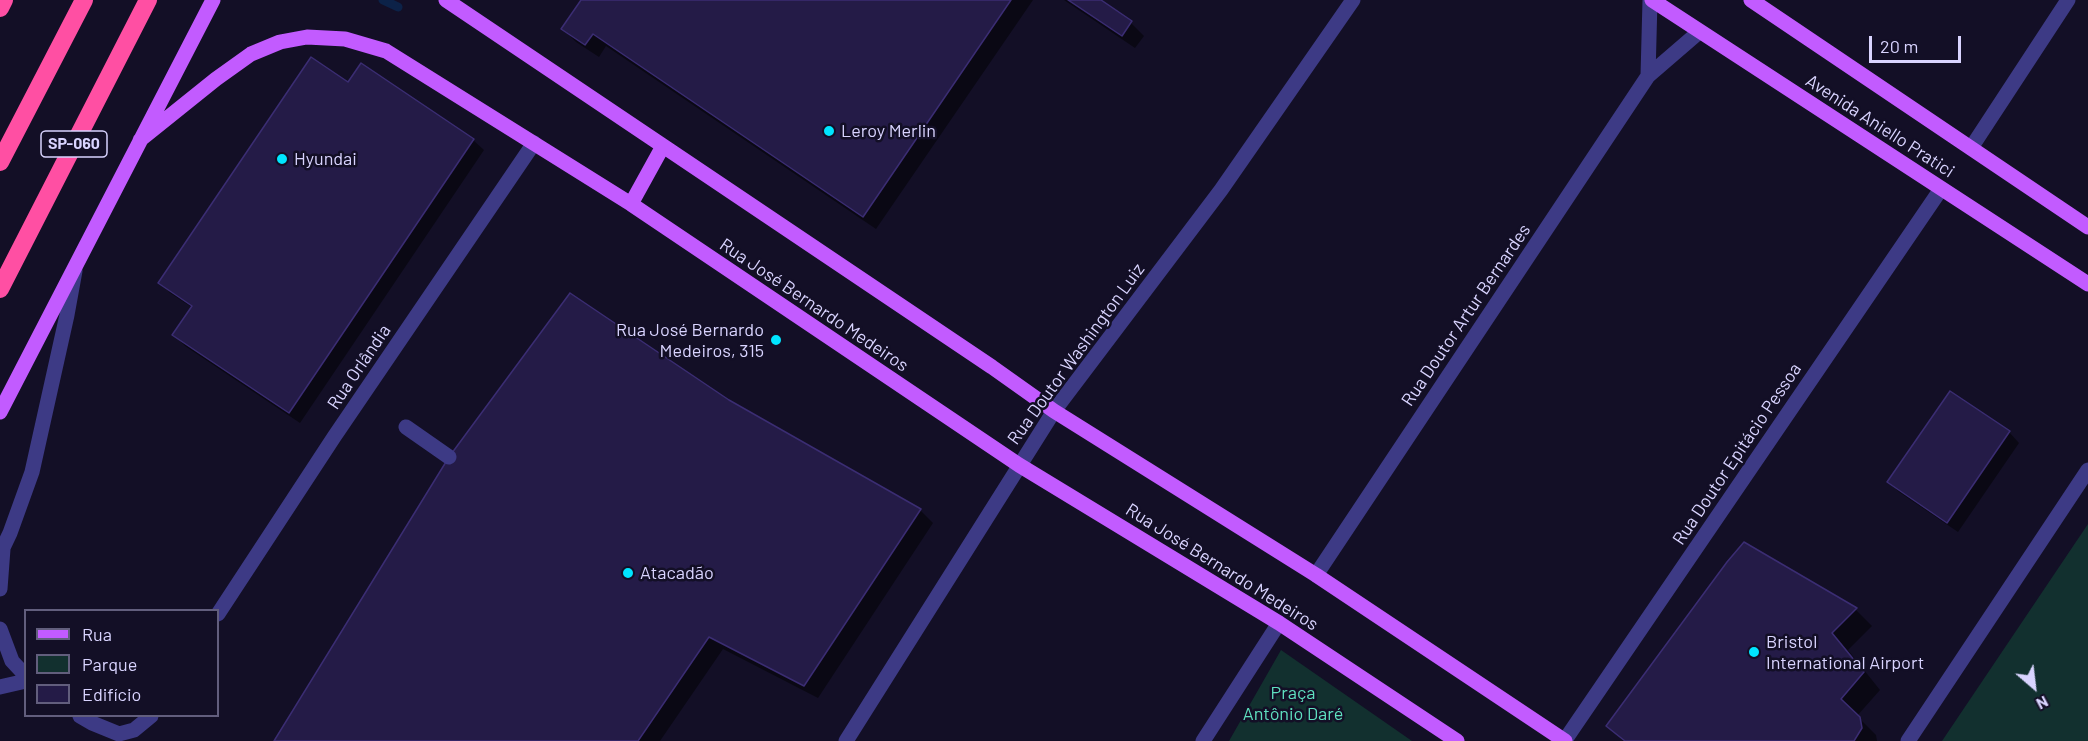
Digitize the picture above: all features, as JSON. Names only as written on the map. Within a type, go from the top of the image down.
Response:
[{"type":"highway","points":[[0,8],[4,0]]},
{"type":"highway","name":"SP-060","points":[[0,162],[84,0]]},
{"type":"highway","name":"SP-060","points":[[0,289],[148,0]]},
{"type":"main road","points":[[0,412],[213,0]]},
{"type":"main road","points":[[446,0],[1054,411],[1316,575],[1565,741]]},
{"type":"main road","name":"Avenida Aniello Pratici","points":[[1651,0],[2088,284]]},
{"type":"main road","name":"Avenida Aniello Pratici","points":[[1751,0],[2088,227]]},
{"type":"main road","name":"Rua José Bernardo Medeiros","points":[[140,140],[251,54],[280,42],[307,37],[345,39],[386,51],[631,204],[1019,465],[1279,623],[1457,741]]},
{"type":"main road","points":[[631,204],[663,146]]},
{"type":"street","name":"Rua Doutor Washington Luiz","points":[[846,741],[1054,411],[1221,190],[1353,0]]},
{"type":"street","points":[[1648,76],[1651,0]]},
{"type":"street","points":[[1971,148],[2068,0]]},
{"type":"street","name":"Rua Doutor Artur Bernardes","points":[[1316,575],[1648,76],[1699,32]]},
{"type":"street","name":"Rua Orlândia","points":[[219,612],[334,437],[534,143]]},
{"type":"street","name":"Rua Doutor Epitácio Pessoa","points":[[1565,741],[1941,189]]},
{"type":"street","points":[[0,589],[1,552],[32,472],[77,260]]},
{"type":"street","points":[[406,427],[449,457]]},
{"type":"street","points":[[1908,741],[2088,470]]},
{"type":"street","points":[[1203,741],[1279,623]]},
{"type":"street","points":[[0,629],[12,661],[24,674]]},
{"type":"street","points":[[0,687],[24,681]]},
{"type":"street","points":[[82,717],[109,732],[119,734],[134,730],[150,717]]},
{"type":"green space","points":[[2088,524],[2088,741],[1942,741]]},
{"type":"green space","name":"Praça Antônio Daré","points":[[1281,650],[1412,741],[1229,741]]},
{"type":"building","name":"Leroy Merlin","points":[[581,0],[1011,0],[863,217],[593,34],[585,45],[561,29]]},
{"type":"building","points":[[1068,0],[1101,0],[1132,21],[1122,36]]},
{"type":"building","points":[[311,57],[348,82],[361,63],[474,139],[289,413],[172,335],[192,306],[158,283]]},
{"type":"building","name":"Atacadão","points":[[570,293],[729,400],[921,509],[804,686],[709,637],[638,741],[274,741],[449,457]]},
{"type":"building","points":[[1950,391],[2010,431],[1947,523],[1887,482]]},
{"type":"building","name":"Bristol International Airport","points":[[1744,542],[1857,608],[1832,633],[1864,672],[1841,699],[1860,717],[1862,728],[1854,741],[1625,741],[1606,726]]},
{"type":"waterway","points":[[383,0],[398,7]]},
{"type":"place","name":"Leroy Merlin","points":[[829,131]]},
{"type":"place","name":"Hyundai","points":[[282,159]]},
{"type":"place","name":"Rua José Bernardo Medeiros, 315","points":[[776,340]]},
{"type":"place","name":"Atacadão","points":[[628,573]]},
{"type":"place","name":"Bristol International Airport","points":[[1754,652]]}]
